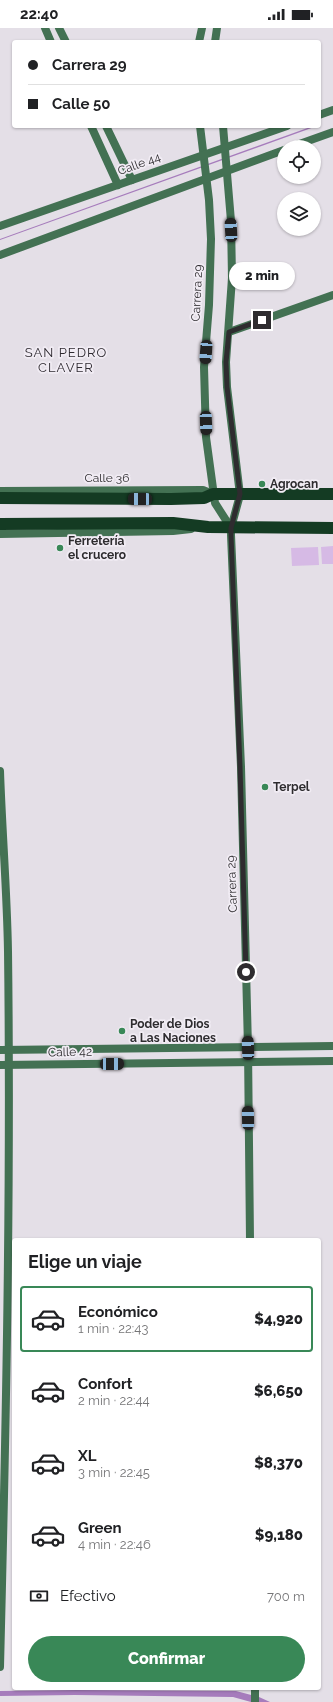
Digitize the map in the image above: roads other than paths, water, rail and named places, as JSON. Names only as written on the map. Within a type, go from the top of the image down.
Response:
[{"type":"highway","points":[[3,495],[171,499],[204,498],[213,494],[333,494]]},
{"type":"highway","points":[[0,524],[39,528],[173,523],[231,528],[333,528]]},
{"type":"street","points":[[45,28],[50,40]]},
{"type":"street","points":[[59,28],[65,40]]},
{"type":"street","points":[[199,40],[202,28]]},
{"type":"street","points":[[215,40],[217,28]]},
{"type":"street","points":[[321,114],[333,110]]},
{"type":"street","points":[[92,128],[118,185]]},
{"type":"street","points":[[107,128],[132,180]]},
{"type":"street","name":"Carrera 29","points":[[200,128],[211,220],[211,258],[204,367],[206,437],[214,503],[231,528]]},
{"type":"street","name":"Carrera 29","points":[[223,128],[227,169],[232,278],[226,362],[227,387],[240,494],[231,528],[248,1048],[250,1238]]},
{"type":"street","name":"Calle 44","points":[[0,226],[225,149],[282,128]]},
{"type":"street","points":[[311,140],[333,132]]},
{"type":"street","points":[[0,254],[227,169],[277,152]]},
{"type":"street","points":[[112,172],[120,173],[125,166]]},
{"type":"street","points":[[229,332],[333,295]]},
{"type":"street","points":[[0,534],[39,528]]},
{"type":"street","points":[[0,771],[8,948],[4,1050],[5,1469],[0,1667]]},
{"type":"street","name":"Calle 42","points":[[4,1050],[333,1046]]},
{"type":"street","name":"Calle 42","points":[[4,1065],[333,1061]]},
{"type":"street","points":[[255,1690],[255,1702]]},
{"type":"place","name":"Agrocan","points":[[262,484]]},
{"type":"place","name":"Ferretería el crucero","points":[[60,548]]},
{"type":"place","name":"Terpel","points":[[265,787]]},
{"type":"place","name":"Poder de Dios a Las Naciones","points":[[122,1031]]},
{"type":"district","name":"SAN PEDRO CLAVER","points":[[66,360]]}]
